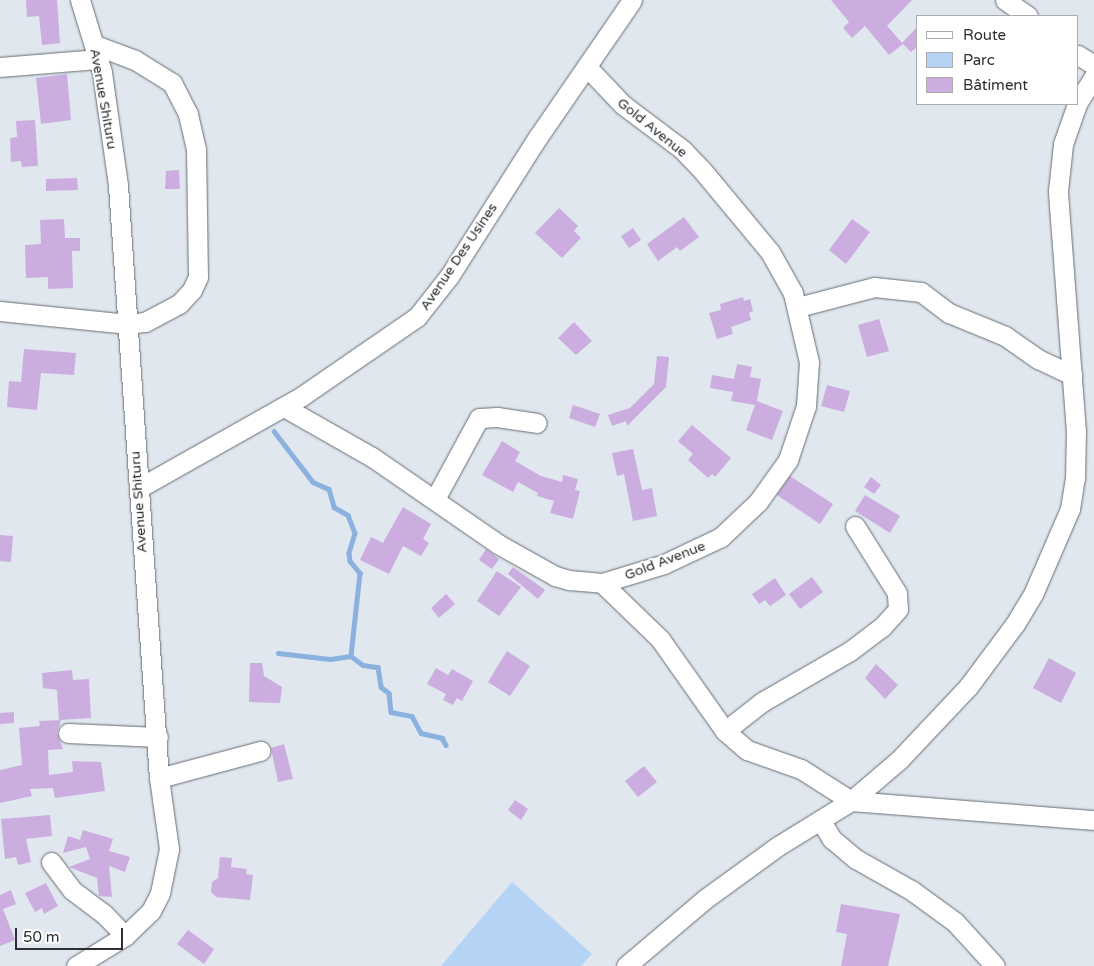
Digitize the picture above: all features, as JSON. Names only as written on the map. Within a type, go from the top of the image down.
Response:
[{"type":"street","name":"Avenue Shituru","points":[[76,966],[125,936],[151,911],[167,869],[169,849],[159,778],[158,737],[118,185],[96,52],[80,0]]},
{"type":"street","name":"Avenue Des Usines","points":[[139,488],[243,427],[284,407],[417,317],[450,275],[632,0]]},
{"type":"street","points":[[1005,0],[1027,15]]},
{"type":"street","points":[[0,67],[96,52],[135,60],[172,83],[188,114],[196,149],[198,277],[192,290],[179,304],[145,322],[128,324],[0,311]]},
{"type":"street","points":[[1079,56],[1094,65]]},
{"type":"street","name":"Gold Avenue","points":[[284,407],[372,457],[498,544],[555,576],[602,583],[664,564],[721,537],[758,502],[788,460],[806,406],[809,362],[798,308],[784,273],[770,252],[702,170],[683,150],[623,105],[586,67]]},
{"type":"street","points":[[1079,100],[1094,76]]},
{"type":"street","points":[[626,966],[747,868],[851,801],[944,715],[1015,624],[1034,592],[1070,509],[1076,450],[1058,191],[1063,144],[1076,105]]},
{"type":"street","points":[[798,308],[874,287],[921,292],[949,313],[1000,333],[1038,360],[1072,376]]},
{"type":"street","points":[[435,499],[479,418],[537,423]]},
{"type":"street","points":[[725,731],[762,702],[850,651],[882,627],[898,609],[897,593],[855,526]]},
{"type":"street","points":[[602,583],[660,639],[725,731],[747,750],[801,769],[851,801],[1094,820]]},
{"type":"street","points":[[68,733],[158,737]]},
{"type":"street","points":[[159,778],[260,752]]},
{"type":"street","points":[[821,820],[832,839],[849,854],[911,890],[955,922],[995,966]]},
{"type":"street","points":[[51,862],[72,890],[103,913],[125,936]]},
{"type":"green space","points":[[512,882],[592,954],[581,966],[441,966]]},
{"type":"building","points":[[26,0],[57,0],[60,43],[42,45],[39,16],[27,17]]},
{"type":"building","points":[[831,0],[912,0],[887,26],[903,44],[889,55],[865,26],[852,38],[843,28],[849,22]]},
{"type":"building","points":[[916,28],[916,48],[911,52],[902,43]]},
{"type":"building","points":[[67,74],[71,120],[41,124],[36,78]]},
{"type":"building","points":[[35,120],[38,166],[22,167],[21,161],[11,162],[10,138],[17,137],[16,121]]},
{"type":"building","points":[[179,170],[180,189],[165,189],[166,171]]},
{"type":"building","points":[[77,178],[78,190],[46,191],[46,179]]},
{"type":"building","points":[[559,208],[578,226],[574,231],[581,238],[562,258],[535,233]]},
{"type":"building","points":[[684,217],[699,237],[680,251],[677,247],[658,261],[647,244]]},
{"type":"building","points":[[64,219],[65,238],[80,238],[80,251],[72,251],[73,288],[48,289],[48,277],[26,278],[25,245],[41,244],[40,220]]},
{"type":"building","points":[[852,219],[870,232],[846,264],[829,250]]},
{"type":"building","points":[[633,228],[641,240],[629,248],[621,236]]},
{"type":"building","points":[[743,297],[744,301],[750,299],[753,311],[749,313],[751,320],[731,327],[733,334],[717,339],[709,313],[721,310],[720,304]]},
{"type":"building","points":[[879,319],[889,351],[867,357],[858,325]]},
{"type":"building","points":[[574,322],[592,341],[576,355],[558,338]]},
{"type":"building","points":[[24,349],[76,353],[74,375],[41,373],[37,410],[7,407],[9,381],[21,382]]},
{"type":"building","points":[[657,356],[669,357],[666,387],[627,426],[626,421],[612,426],[608,415],[630,408],[654,384]]},
{"type":"building","points":[[737,364],[752,367],[750,377],[761,379],[756,405],[757,401],[783,411],[772,440],[746,430],[755,405],[731,401],[733,392],[710,388],[712,375],[734,379]]},
{"type":"building","points":[[827,385],[850,391],[844,412],[821,406]]},
{"type":"building","points":[[573,405],[600,414],[595,427],[569,418]]},
{"type":"building","points":[[692,425],[731,458],[715,477],[712,474],[708,478],[688,460],[693,454],[678,441]]},
{"type":"building","points":[[502,441],[520,452],[515,461],[541,476],[562,482],[563,475],[578,479],[575,490],[580,491],[573,519],[550,513],[554,501],[537,496],[538,493],[518,482],[513,492],[482,475]]},
{"type":"building","points":[[633,449],[642,490],[652,488],[657,516],[633,521],[624,474],[617,476],[612,453]]},
{"type":"building","points":[[790,476],[833,504],[820,524],[777,495]]},
{"type":"building","points":[[871,477],[881,485],[874,494],[864,487]]},
{"type":"building","points":[[865,495],[900,516],[890,533],[855,511]]},
{"type":"building","points":[[403,507],[431,524],[423,539],[429,543],[421,556],[403,546],[389,574],[360,560],[371,537],[383,543]]},
{"type":"building","points":[[0,535],[13,536],[11,562],[0,561]]},
{"type":"building","points":[[486,549],[499,559],[492,569],[479,560]]},
{"type":"building","points":[[513,567],[545,590],[538,599],[508,574]]},
{"type":"building","points":[[497,571],[521,587],[499,616],[477,601]]},
{"type":"building","points":[[812,577],[823,592],[800,609],[789,594]]},
{"type":"building","points":[[775,578],[786,595],[770,606],[765,600],[759,604],[752,594]]},
{"type":"building","points":[[446,594],[455,604],[439,618],[431,608]]},
{"type":"building","points":[[507,651],[530,666],[510,696],[488,682]]},
{"type":"building","points":[[1049,658],[1076,673],[1061,703],[1033,688]]},
{"type":"building","points":[[250,663],[262,663],[264,676],[282,687],[280,703],[249,702]]},
{"type":"building","points":[[876,664],[898,685],[885,699],[865,678]]},
{"type":"building","points":[[436,668],[448,675],[452,669],[473,681],[462,701],[457,698],[453,705],[443,700],[446,694],[427,684]]},
{"type":"building","points":[[72,670],[73,680],[89,679],[91,718],[59,720],[57,690],[43,688],[42,673]]},
{"type":"building","points":[[14,712],[14,723],[0,724],[0,713]]},
{"type":"building","points":[[61,720],[57,733],[63,749],[48,750],[49,775],[73,772],[72,761],[101,762],[105,791],[55,798],[53,788],[30,789],[32,796],[0,803],[0,770],[22,765],[19,728],[40,726],[39,721]]},
{"type":"building","points":[[284,744],[293,779],[278,782],[271,748]]},
{"type":"building","points":[[644,766],[657,782],[638,797],[625,781]]},
{"type":"building","points":[[515,800],[528,809],[521,820],[508,810]]},
{"type":"building","points":[[50,815],[52,836],[26,839],[31,862],[18,865],[16,857],[5,859],[1,819]]},
{"type":"building","points":[[83,830],[113,839],[109,851],[130,857],[125,872],[109,866],[112,897],[99,896],[97,878],[69,867],[90,859],[86,847],[63,853],[68,836],[80,840]]},
{"type":"building","points":[[220,857],[232,858],[231,867],[247,869],[246,874],[253,875],[250,900],[216,897],[211,892],[212,882],[218,878]]},
{"type":"building","points":[[46,883],[58,906],[44,914],[42,908],[35,912],[25,893]]},
{"type":"building","points":[[11,890],[16,904],[3,909],[15,940],[0,946],[0,895]]},
{"type":"building","points":[[841,904],[900,914],[888,966],[841,966],[847,934],[836,932]]},
{"type":"building","points":[[188,930],[214,949],[204,964],[177,944]]},
{"type":"waterway","points":[[274,431],[313,482],[329,489],[334,507],[348,515],[355,533],[349,553],[350,561],[360,573],[351,656],[363,665],[378,667],[381,687],[389,693],[391,712],[412,716],[421,733],[442,738],[446,745]]},
{"type":"waterway","points":[[278,653],[330,659],[351,656]]}]
